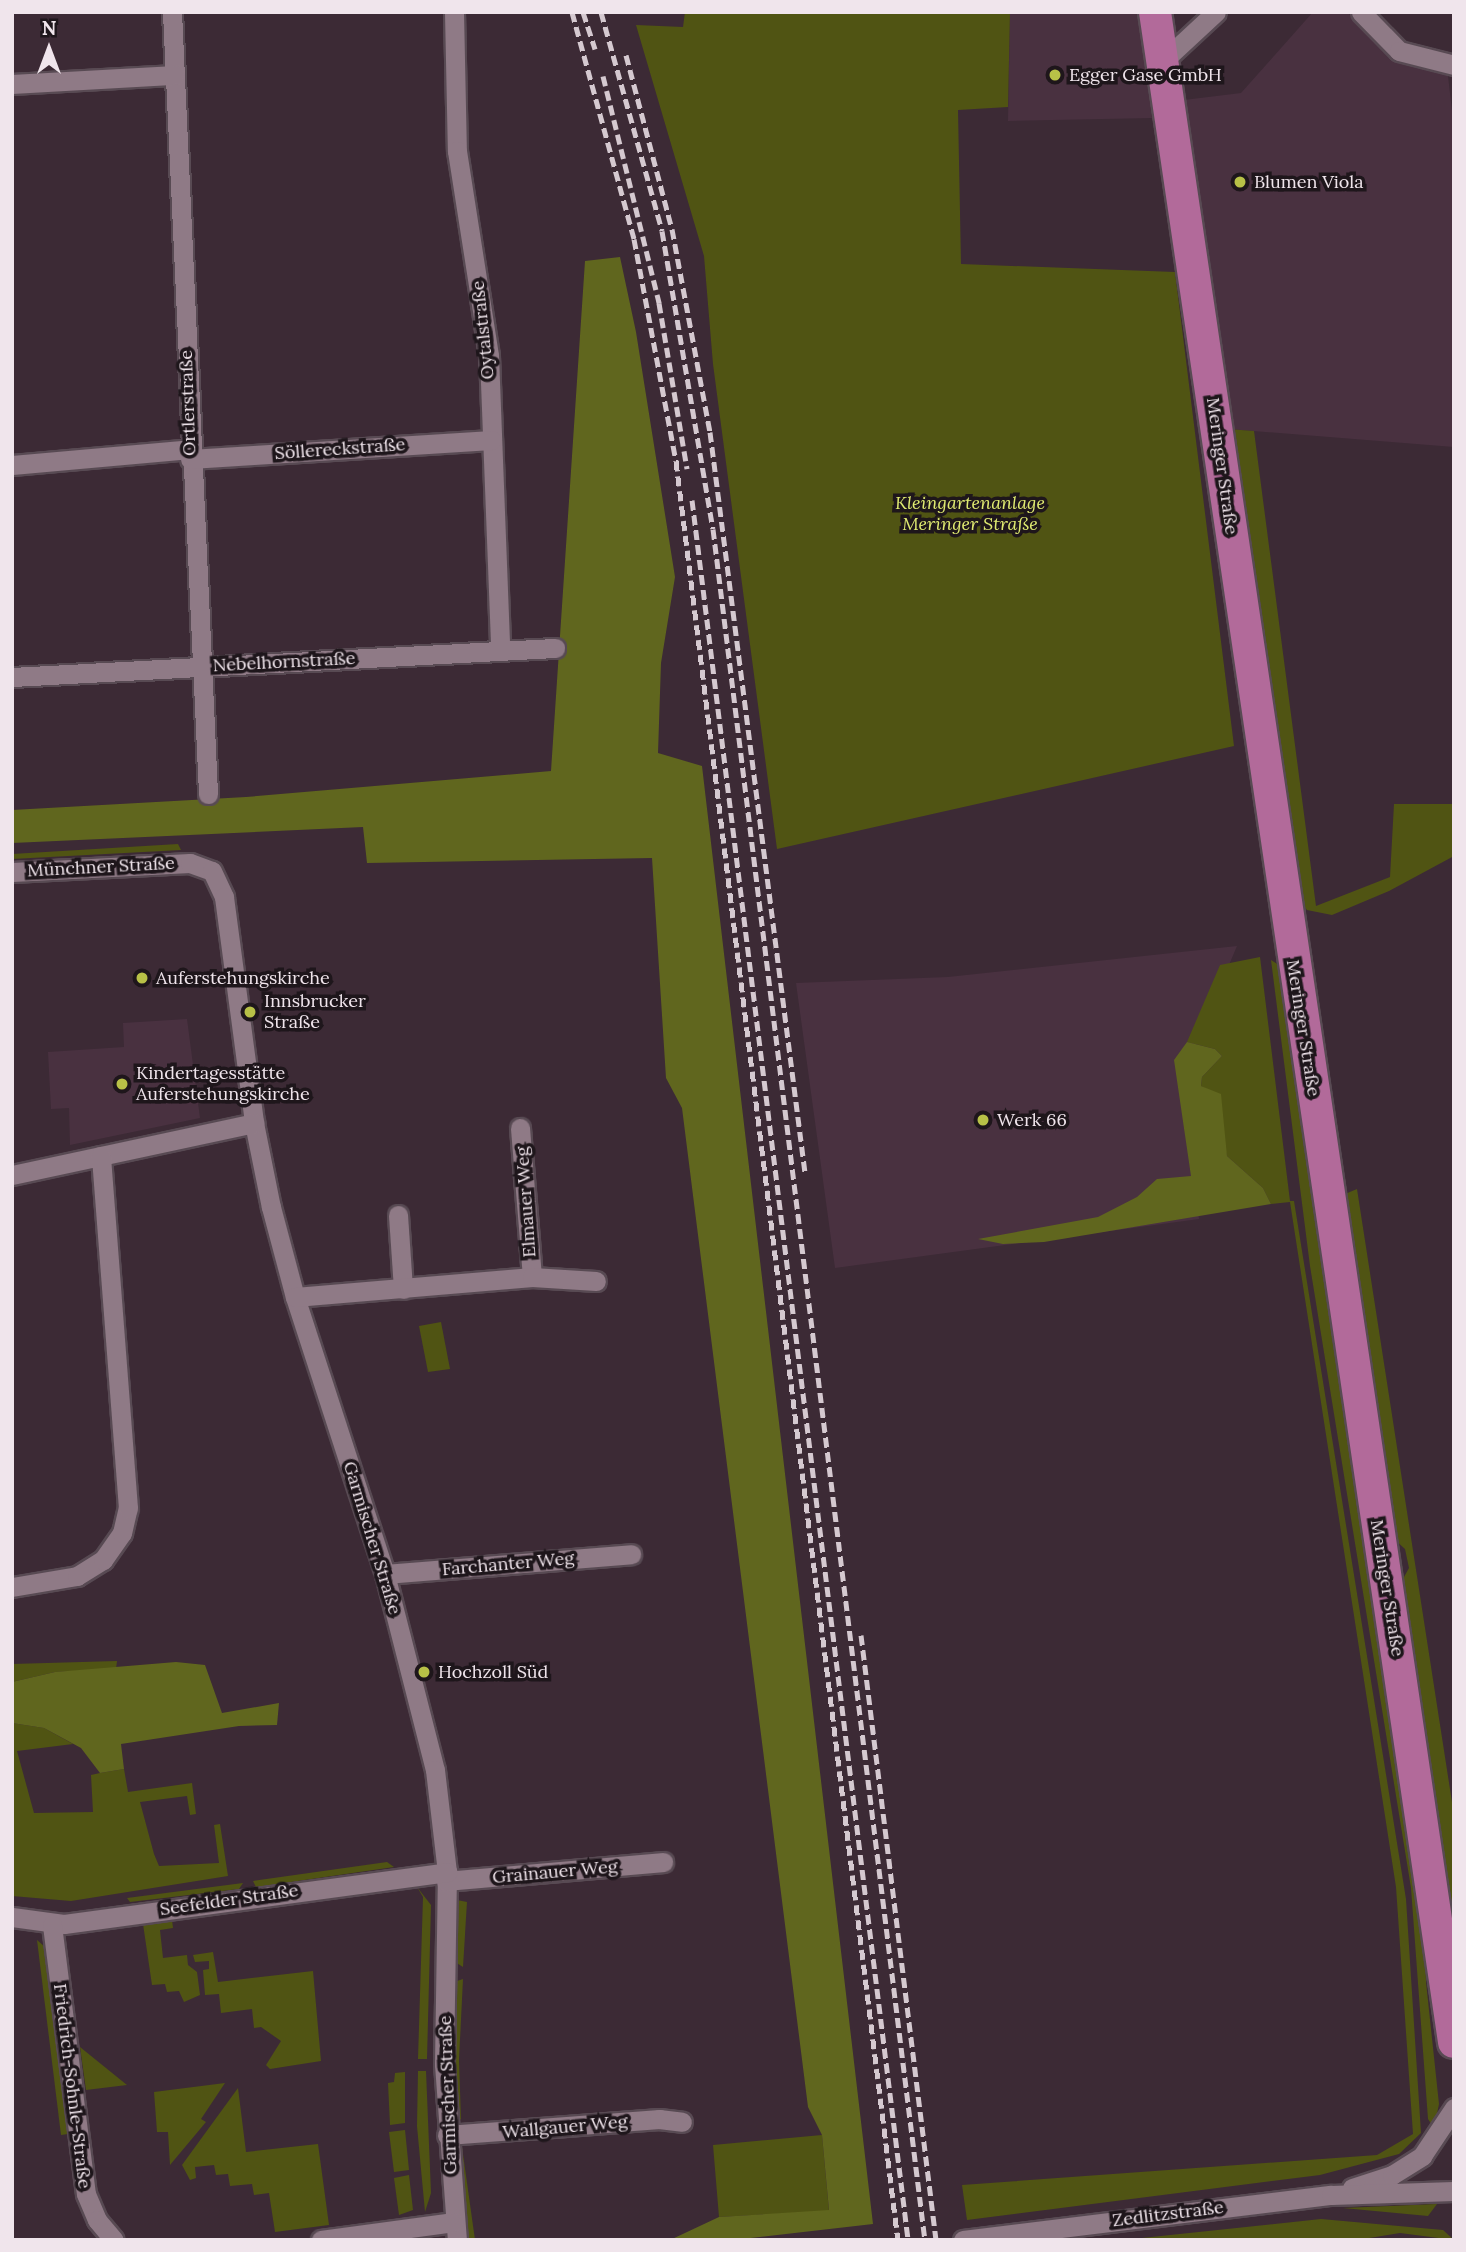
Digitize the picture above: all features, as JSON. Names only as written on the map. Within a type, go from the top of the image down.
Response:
[{"type":"main road","name":"Meringer Straße","points":[[1156,12],[1454,2042]]},
{"type":"street","name":"Ortlerstraße","points":[[172,12],[190,454],[204,667],[208,794]]},
{"type":"street","name":"Oytalstraße","points":[[454,12],[457,151],[486,320],[500,649]]},
{"type":"street","points":[[1163,61],[1216,12]]},
{"type":"street","points":[[1361,12],[1399,51],[1454,65]]},
{"type":"street","points":[[12,84],[175,75]]},
{"type":"street","name":"Söllereckstraße","points":[[12,465],[491,440]]},
{"type":"street","name":"Nebelhornstraße","points":[[12,677],[555,648]]},
{"type":"street","name":"Münchner Straße","points":[[12,872],[190,863]]},
{"type":"street","name":"Garmischer Straße","points":[[190,863],[212,871],[224,897],[254,1123],[295,1297],[385,1574],[425,1717],[447,1877],[447,2135],[456,2231]]},
{"type":"street","points":[[12,1175],[254,1123]]},
{"type":"street","name":"Elmauer Weg","points":[[520,1128],[532,1277]]},
{"type":"street","points":[[12,1587],[84,1571],[116,1546],[125,1521],[101,1156]]},
{"type":"street","points":[[398,1215],[403,1289]]},
{"type":"street","name":"Elmauer Weg","points":[[295,1297],[532,1277],[596,1281]]},
{"type":"street","name":"Farchanter Weg","points":[[385,1574],[631,1554]]},
{"type":"street","name":"Grainauer Weg","points":[[447,1877],[663,1862]]},
{"type":"street","name":"Seefelder Straße","points":[[12,1917],[52,1925],[447,1877]]},
{"type":"street","name":"Friedrich-Sohnle-Straße","points":[[52,1925],[86,2194],[97,2220],[114,2240]]},
{"type":"street","name":"Zedlitzstraße","points":[[1331,2195],[1408,2167],[1434,2141],[1454,2108]]},
{"type":"street","name":"Wallgauer Weg","points":[[447,2135],[659,2119],[682,2122]]},
{"type":"street","name":"Zedlitzstraße","points":[[969,2239],[1331,2195],[1454,2191]]},
{"type":"street","points":[[321,2240],[456,2231]]},
{"type":"shaded area","points":[[1010,12],[1138,12],[1152,118],[1008,121]]},
{"type":"shaded area","points":[[1313,12],[1347,12],[1390,54],[1448,76],[1454,128],[1454,447],[1228,429],[1184,100],[1241,93]]},
{"type":"shaded area","points":[[1237,946],[1184,1071],[1199,1219],[835,1268],[796,983],[948,977]]},
{"type":"shaded area","name":"Kindertagesstätte Auferstehungskirche","points":[[187,1019],[200,1118],[70,1145],[69,1108],[51,1109],[48,1052],[124,1047],[123,1023]]},
{"type":"green space","name":"Kleingartenanlage Meringer Straße","points":[[685,12],[1010,12],[1008,107],[958,110],[961,264],[1175,272],[1234,746],[777,849],[713,364],[704,256],[636,25],[683,27]]},
{"type":"green space","points":[[620,257],[636,332],[675,577],[661,663],[658,753],[702,766],[873,2224],[733,2240],[670,2240],[719,2217],[829,2210],[822,2135],[808,2107],[682,1108],[666,1078],[652,858],[367,863],[363,827],[12,843],[12,810],[246,797],[551,771],[585,261]]},
{"type":"green space","points":[[1228,429],[1254,431],[1316,906],[1390,877],[1394,804],[1454,804],[1454,856],[1389,891],[1332,915],[1307,910],[1295,897]]},
{"type":"green space","points":[[178,844],[181,850],[12,859],[12,854]]},
{"type":"green space","points":[[1260,957],[1290,1201],[1294,1201],[1406,1899],[1421,2133],[1399,2154],[1320,2175],[967,2220],[962,2185],[1377,2155],[1413,2134],[1396,1887],[1290,1202],[1271,1204],[1263,1188],[1227,1156],[1210,1091],[1201,1086],[1202,1077],[1222,1056],[1215,1049],[1187,1042],[1220,965]]},
{"type":"green space","points":[[1271,960],[1282,967],[1425,1909],[1426,1982],[1439,2104],[1434,2128],[1428,2119],[1411,1888],[1310,1266]]},
{"type":"green space","points":[[1187,1042],[1215,1049],[1222,1056],[1202,1077],[1201,1086],[1221,1094],[1227,1156],[1263,1188],[1271,1204],[1044,1242],[1003,1244],[978,1239],[1098,1217],[1137,1197],[1157,1179],[1191,1176],[1174,1060]]},
{"type":"green space","points":[[1357,1189],[1454,1815],[1454,1949],[1399,1586],[1409,1568],[1405,1549],[1394,1539],[1338,1197]]},
{"type":"green space","points":[[441,1322],[450,1369],[428,1372],[419,1326]]},
{"type":"green space","points":[[117,1661],[116,1669],[55,1672],[12,1682],[12,1664]]},
{"type":"green space","points":[[176,1662],[205,1665],[222,1713],[279,1703],[277,1725],[239,1726],[121,1744],[124,1769],[100,1773],[81,1748],[44,1728],[12,1723],[12,1682],[55,1672]]},
{"type":"green space","points":[[12,1723],[44,1728],[73,1744],[17,1751],[34,1813],[93,1812],[91,1775],[100,1773],[124,1769],[128,1792],[192,1783],[196,1814],[190,1815],[187,1796],[140,1802],[154,1854],[159,1866],[219,1863],[214,1825],[220,1824],[228,1876],[71,1901],[12,1896]]},
{"type":"green space","points":[[387,1862],[394,1867],[256,1887],[253,1881]]},
{"type":"green space","points":[[243,1883],[239,1889],[130,1902],[127,1898]]},
{"type":"green space","points":[[417,1887],[431,1905],[427,2059],[418,2059],[423,1897]]},
{"type":"green space","points":[[457,1900],[467,1902],[463,1967],[455,1962]]},
{"type":"green space","points":[[172,1920],[173,1928],[160,1930],[163,1958],[187,1955],[188,1965],[197,1972],[200,1995],[184,2002],[179,1991],[167,1992],[165,1984],[152,1985],[143,1924]]},
{"type":"green space","points":[[37,1940],[45,1947],[68,2134],[61,2135]]},
{"type":"green space","points":[[213,1952],[218,1982],[313,1971],[321,2061],[270,2069],[266,2065],[281,2041],[261,2027],[254,2028],[252,2009],[221,2013],[219,1994],[205,1995],[203,1970],[209,1969],[209,1961],[195,1962],[193,1955]]},
{"type":"green space","points":[[463,1979],[459,2060],[461,2120],[452,2110],[454,1982]]},
{"type":"green space","points":[[80,2047],[127,2085],[86,2090]]},
{"type":"green space","points":[[418,2071],[426,2071],[431,2193],[425,2212],[417,2126]]},
{"type":"green space","points":[[405,2072],[405,2123],[390,2125],[388,2083],[394,2082],[395,2073]]},
{"type":"green space","points":[[225,2083],[201,2119],[206,2122],[170,2165],[168,2132],[157,2132],[154,2092]]},
{"type":"green space","points":[[238,2088],[246,2152],[318,2144],[329,2225],[275,2232],[269,2193],[254,2195],[252,2184],[230,2186],[228,2174],[216,2175],[214,2165],[195,2167],[196,2178],[190,2180],[182,2165]]},
{"type":"green space","points":[[405,2130],[409,2170],[394,2172],[389,2132]]},
{"type":"green space","points":[[822,2135],[829,2211],[719,2217],[713,2145]]},
{"type":"green space","points":[[462,2147],[475,2240],[466,2240],[455,2159]]},
{"type":"green space","points":[[409,2175],[413,2210],[399,2215],[394,2178]]},
{"type":"green space","points":[[1437,2204],[1428,2216],[1343,2208]]},
{"type":"green space","points":[[1321,2219],[1443,2230],[1454,2240],[1400,2233],[1357,2240],[1123,2240]]},
{"type":"railway","points":[[572,12],[634,239],[676,461],[898,2240]]},
{"type":"railway","points":[[583,12],[595,49]]},
{"type":"railway","points":[[601,12],[662,231],[713,529],[925,2240]]},
{"type":"railway","points":[[626,55],[672,229],[710,432],[805,1173]]},
{"type":"railway","points":[[603,76],[659,303],[687,469]]},
{"type":"railway","points":[[692,500],[908,2240]]},
{"type":"railway","points":[[861,1635],[936,2240]]},
{"type":"place","name":"Egger Gase GmbH","points":[[1055,75]]},
{"type":"place","name":"Blumen Viola","points":[[1240,182]]},
{"type":"place","name":"Auferstehungskirche","points":[[142,978]]},
{"type":"place","name":"Innsbrucker Straße","points":[[250,1012]]},
{"type":"place","name":"Kindertagesstätte Auferstehungskirche","points":[[122,1084]]},
{"type":"place","name":"Werk 66","points":[[983,1120]]},
{"type":"place","name":"Hochzoll Süd","points":[[424,1672]]}]
